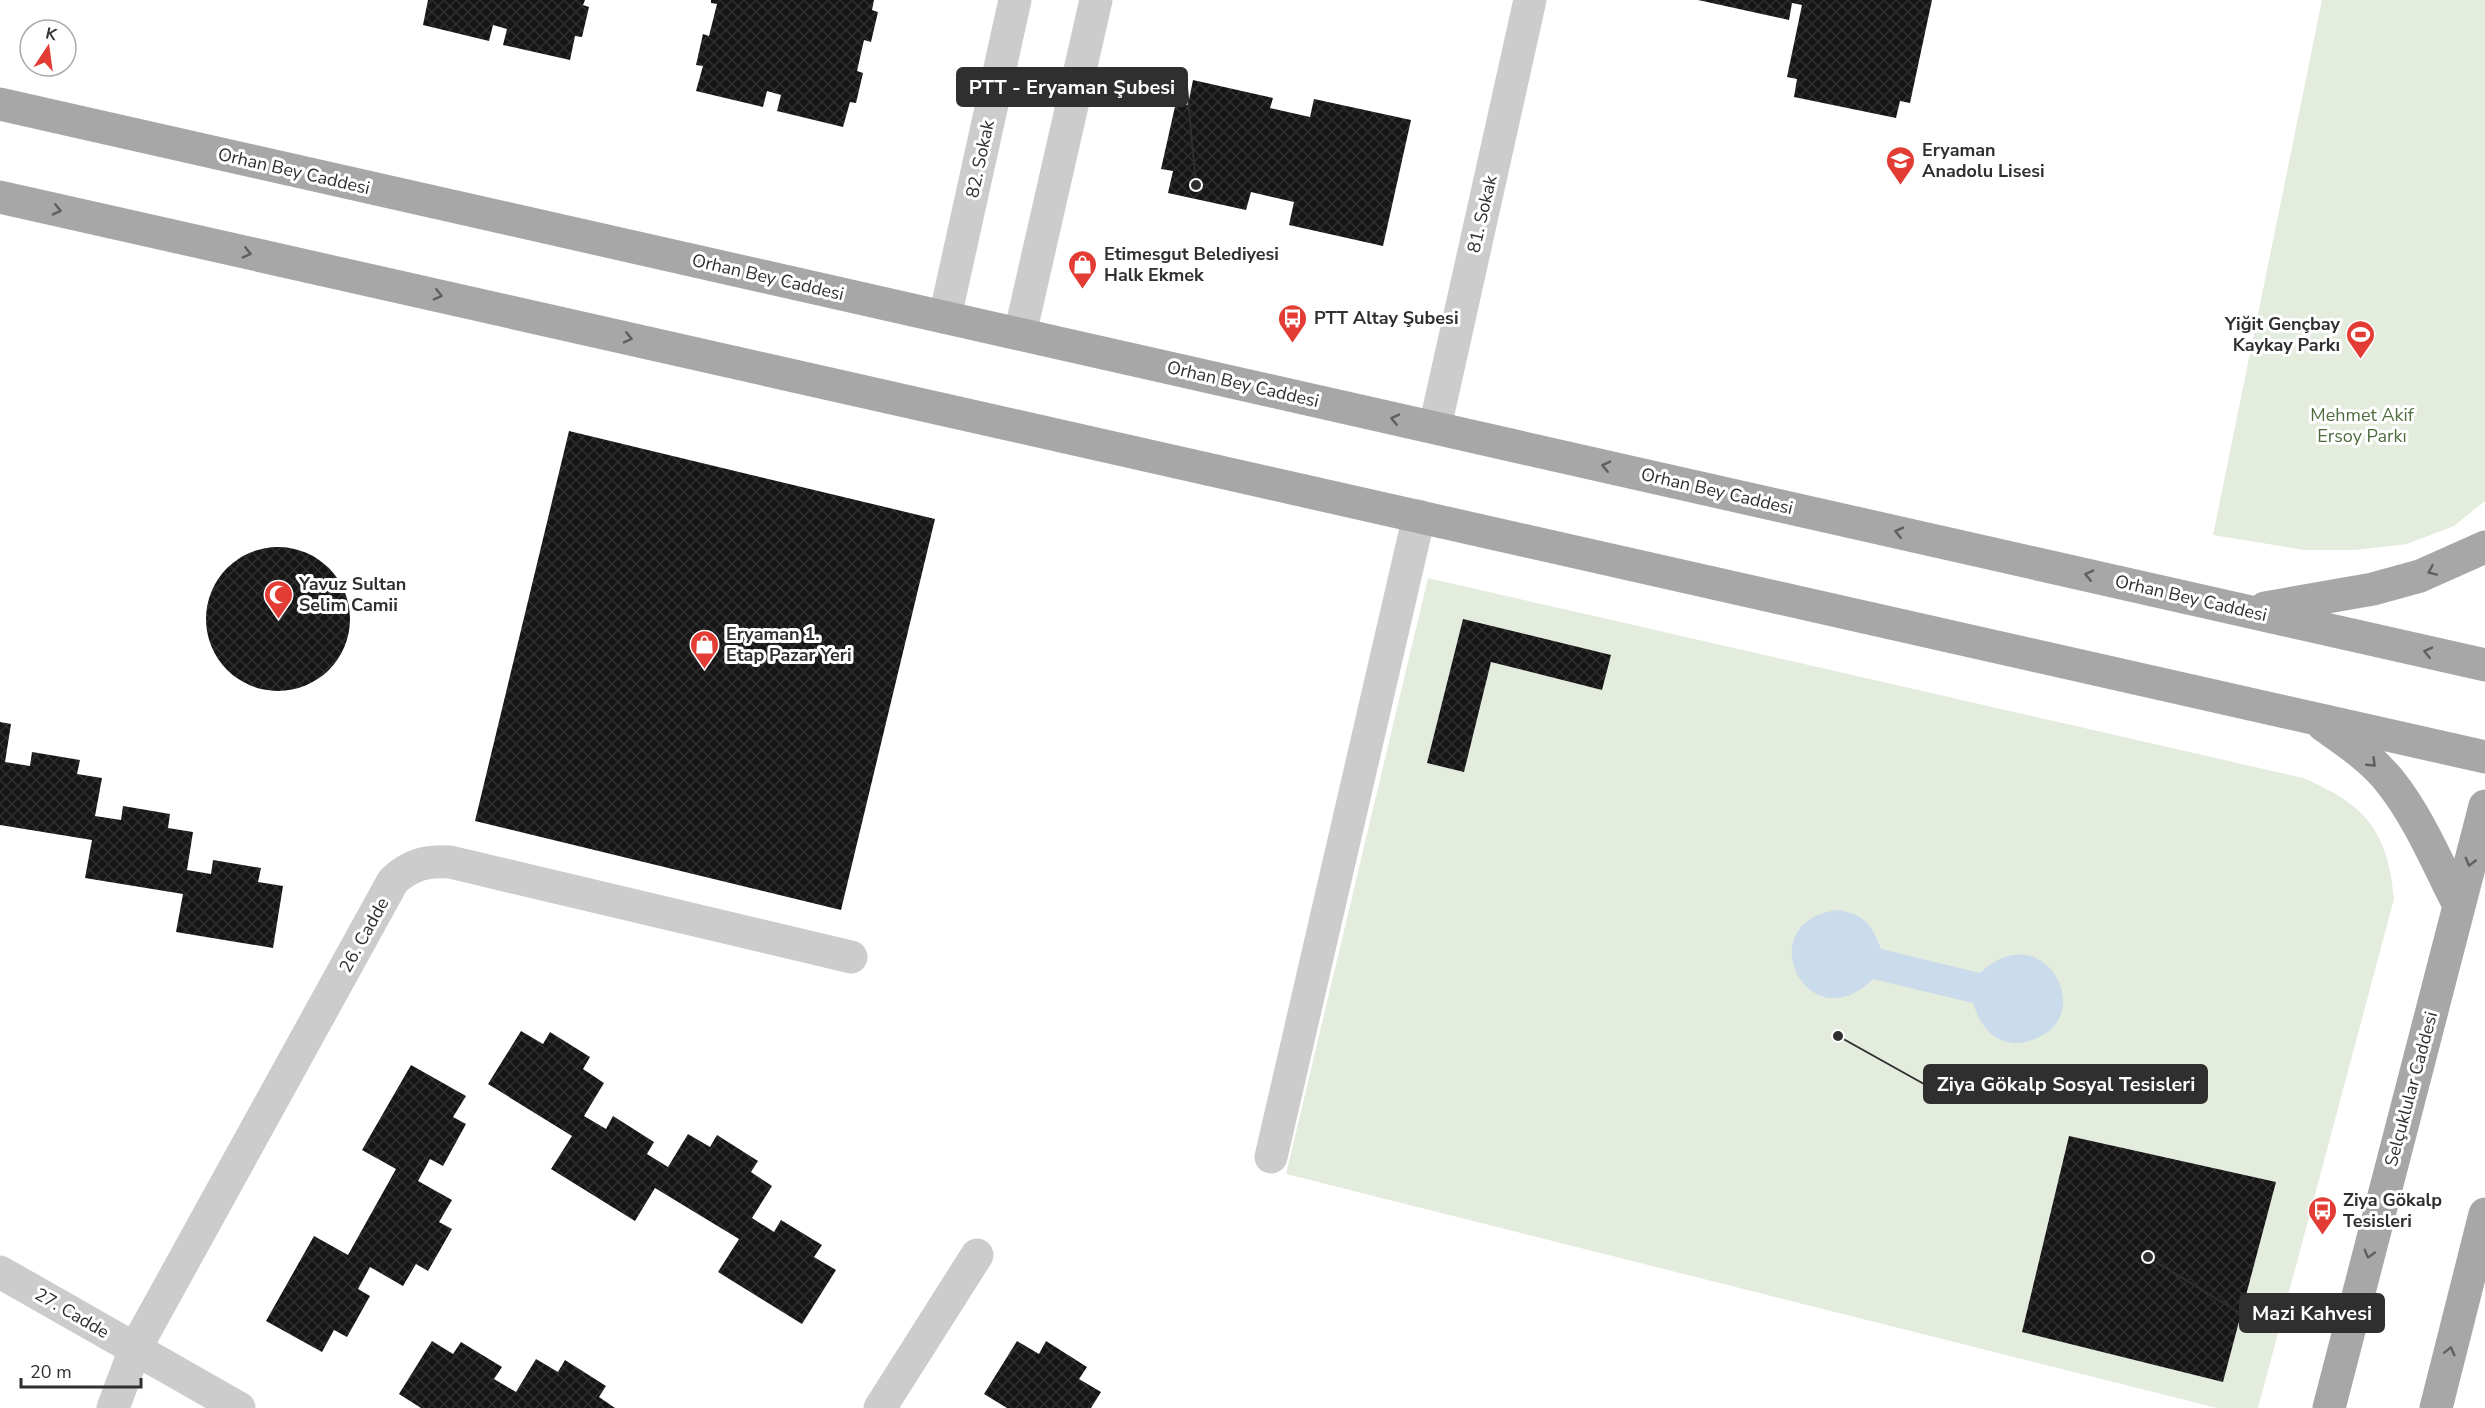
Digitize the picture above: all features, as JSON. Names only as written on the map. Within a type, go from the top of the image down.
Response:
[{"type":"main road","name":"Orhan Bey Caddesi","points":[[0,104],[2485,665]]},
{"type":"main road","points":[[0,197],[2485,757]]},
{"type":"main road","points":[[2248,611],[2373,589],[2420,576],[2485,547]]},
{"type":"main road","points":[[2308,716],[2354,746],[2392,783],[2415,820],[2459,905]]},
{"type":"main road","name":"Selçuklular Caddesi","points":[[2329,1408],[2485,806]]},
{"type":"main road","points":[[2436,1408],[2485,1214]]},
{"type":"street","name":"82. Sokak","points":[[945,317],[1015,0]]},
{"type":"street","points":[[1020,334],[1096,0]]},
{"type":"street","name":"81. Sokak","points":[[1435,427],[1530,0]]},
{"type":"street","points":[[1271,1157],[1419,516]]},
{"type":"street","name":"26. Cadde","points":[[113,1408],[135,1349],[393,881],[405,870],[419,863],[450,862],[851,957]]},
{"type":"street","points":[[880,1408],[977,1255]]},
{"type":"street","name":"27. Cadde","points":[[0,1272],[238,1408]]},
{"type":"green space","name":"Mehmet Akif Ersoy Parkı","points":[[2322,0],[2485,0],[2485,501],[2454,526],[2407,544],[2356,550],[2304,550],[2213,535]]},
{"type":"green space","points":[[1428,578],[2303,778],[2343,798],[2370,823],[2386,855],[2394,899],[2258,1408],[2217,1408],[1286,1174]]},
{"type":"water","points":[[1839,910],[1855,915],[1866,922],[1871,927],[1881,949],[1980,973],[2003,958],[2023,955],[2041,961],[2054,973],[2062,990],[2063,1008],[2055,1025],[2039,1037],[2022,1043],[2012,1043],[1997,1038],[1986,1029],[1973,1003],[1873,979],[1849,995],[1827,997],[1809,989],[1797,973],[1792,954],[1796,934],[1811,919]]},
{"type":"building","points":[[428,0],[585,0],[583,5],[589,7],[582,37],[575,36],[570,60],[503,45],[507,29],[493,25],[489,41],[423,25]]},
{"type":"building","points":[[711,0],[874,0],[872,10],[878,12],[871,42],[864,40],[857,71],[863,73],[856,103],[850,102],[843,127],[777,111],[781,95],[767,91],[763,107],[696,91],[703,66],[696,65],[703,34],[709,36],[717,4],[711,3]]},
{"type":"building","points":[[1698,0],[1932,0],[1910,103],[1900,101],[1896,118],[1794,97],[1797,79],[1787,77],[1802,5],[1792,3],[1789,20]]},
{"type":"building","points":[[1193,80],[1273,98],[1270,108],[1310,117],[1314,99],[1411,120],[1383,246],[1289,225],[1294,202],[1251,192],[1246,210],[1168,193],[1173,171],[1161,169],[1176,102],[1188,105]]},
{"type":"building","name":"Eryaman 1. Etap Pazar Yeri","points":[[569,431],[935,519],[841,910],[475,821]]},
{"type":"building","name":"Yavuz Sultan Selim Camii","points":[[278,547],[305,553],[318,559],[329,568],[338,579],[344,592],[350,619],[344,646],[338,659],[329,670],[318,679],[305,685],[278,691],[251,685],[238,679],[227,670],[218,659],[212,646],[206,619],[212,592],[218,579],[227,568],[238,559],[251,553]]},
{"type":"building","points":[[1463,619],[1611,655],[1602,690],[1491,662],[1464,772],[1427,763]]},
{"type":"building","points":[[0,722],[11,724],[5,762],[30,766],[32,752],[80,760],[77,774],[102,778],[95,816],[121,820],[123,806],[170,814],[168,828],[193,832],[187,870],[211,874],[213,860],[261,868],[258,882],[283,886],[273,948],[176,932],[183,894],[85,878],[92,840],[0,825]]},
{"type":"building","points":[[521,1031],[543,1044],[550,1032],[590,1057],[583,1069],[604,1083],[584,1116],[606,1129],[613,1116],[654,1142],[647,1154],[668,1167],[688,1134],[710,1147],[717,1135],[758,1161],[751,1172],[772,1186],[752,1218],[774,1232],[781,1220],[822,1245],[814,1257],[836,1270],[802,1324],[718,1272],[739,1239],[655,1188],[635,1221],[551,1169],[572,1136],[488,1084]]},
{"type":"building","points":[[411,1065],[466,1096],[453,1117],[466,1124],[443,1166],[430,1159],[418,1181],[452,1200],[439,1222],[452,1229],[428,1271],[416,1264],[403,1286],[370,1267],[358,1289],[370,1296],[347,1337],[334,1330],[322,1352],[266,1321],[314,1236],[348,1255],[396,1169],[362,1150]]},
{"type":"building","points":[[2069,1136],[2276,1182],[2223,1382],[2022,1332]]},
{"type":"building","points":[[432,1341],[453,1354],[461,1342],[502,1367],[494,1379],[516,1392],[536,1359],[558,1372],[565,1360],[606,1386],[599,1397],[615,1408],[421,1408],[399,1394]]},
{"type":"building","points":[[1017,1341],[1039,1354],[1046,1341],[1087,1367],[1079,1379],[1101,1392],[1091,1408],[1007,1408],[984,1394]]},
{"type":"place","name":"PTT - Eryaman Şubesi","points":[[1196,185]]},
{"type":"place","name":"Eryaman Anadolu Lisesi","points":[[1901,186]]},
{"type":"place","name":"Etimesgut Belediyesi Halk Ekmek","points":[[1083,290]]},
{"type":"place","name":"PTT Altay Şubesi","points":[[1293,344]]},
{"type":"place","name":"Yiğit Gençbay Kaykay Parkı","points":[[2361,360]]},
{"type":"place","name":"Yavuz Sultan Selim Camii","points":[[278,620]]},
{"type":"place","name":"Eryaman 1. Etap Pazar Yeri","points":[[705,670]]},
{"type":"place","name":"Ziya Gökalp Sosyal Tesisleri","points":[[1838,1036]]},
{"type":"place","name":"Ziya Gökalp Tesisleri","points":[[2322,1236]]},
{"type":"place","name":"Mazi Kahvesi","points":[[2148,1257]]}]
